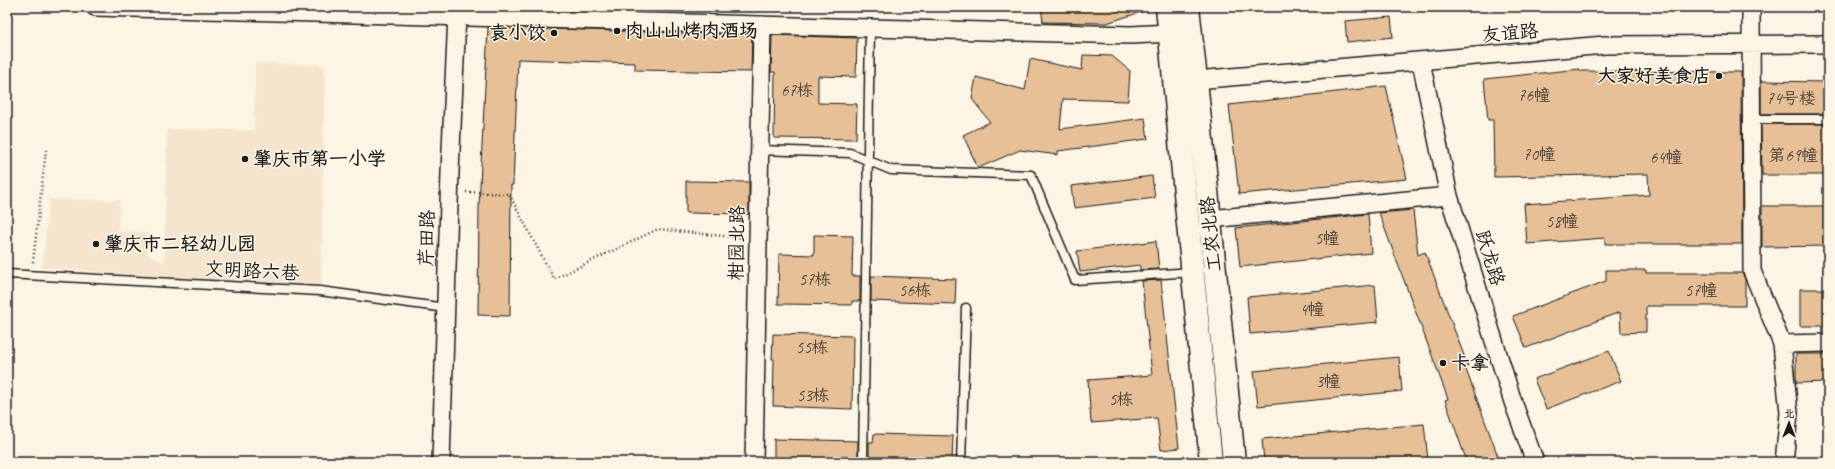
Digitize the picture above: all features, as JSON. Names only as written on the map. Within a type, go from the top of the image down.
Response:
[{"type":"street","points":[[96,7],[457,15],[1131,35],[1170,33]]},
{"type":"street","name":"工农北路","points":[[1167,7],[1211,462]]},
{"type":"street","name":"工农北路","points":[[1188,7],[1234,462]]},
{"type":"street","points":[[1751,7],[1752,271],[1782,344],[1789,413],[1784,462]]},
{"type":"street","name":"芹田路","points":[[441,462],[449,190],[457,15]]},
{"type":"street","name":"柑园北路","points":[[754,462],[762,25]]},
{"type":"street","name":"友谊路","points":[[1196,80],[1421,62],[1605,45],[1828,44]]},
{"type":"street","name":"跃龙路","points":[[1421,62],[1449,196],[1513,402],[1535,462]]},
{"type":"street","points":[[1210,219],[1449,196]]},
{"type":"street","points":[[1782,344],[1828,343]]},
{"type":"lane","points":[[863,462],[870,28]]},
{"type":"lane","points":[[1751,120],[1828,119]]},
{"type":"lane","points":[[760,150],[850,153],[891,170],[1031,175],[1076,280],[1193,272]]},
{"type":"lane","name":"文明路六巷","points":[[7,274],[320,291],[446,308]]},
{"type":"lane","points":[[961,462],[966,308]]},
{"type":"path","points":[[32,275],[46,150]]},
{"type":"path","points":[[449,190],[509,194],[554,279],[658,229],[758,240]]},
{"type":"shaded area","name":"肇庆市第一小学","points":[[255,63],[325,65],[321,286],[164,278],[42,267],[49,199],[120,200],[118,231],[148,233],[147,254],[164,262],[167,129],[254,130]]},
{"type":"building","points":[[1041,7],[1146,7],[1147,10],[1107,23],[1043,22]]},
{"type":"building","points":[[1391,17],[1393,37],[1347,42],[1345,21]]},
{"type":"building","points":[[488,27],[752,35],[751,72],[635,70],[635,63],[518,59],[513,185],[511,185],[510,316],[478,315],[479,205]]},
{"type":"building","points":[[772,35],[857,38],[856,77],[818,76],[818,103],[857,104],[856,139],[774,138],[775,72],[771,72]]},
{"type":"building","points":[[1083,55],[1112,56],[1130,71],[1128,101],[1063,99],[1060,129],[1145,118],[1148,139],[1058,151],[1058,155],[1020,150],[978,168],[963,135],[990,122],[972,99],[976,77],[1025,90],[1030,59],[1082,70]]},
{"type":"building","points":[[1580,69],[1580,71],[1741,72],[1742,244],[1605,244],[1605,238],[1527,244],[1524,204],[1649,195],[1648,174],[1494,177],[1493,120],[1488,120],[1484,79]]},
{"type":"building","points":[[1761,81],[1828,82],[1828,114],[1761,114]]},
{"type":"building","points":[[1386,86],[1407,179],[1239,194],[1229,105]]},
{"type":"building","points":[[1761,124],[1828,124],[1828,175],[1762,175]]},
{"type":"building","points":[[1152,176],[1155,198],[1074,208],[1071,186]]},
{"type":"building","points":[[686,181],[749,182],[749,214],[686,213]]},
{"type":"building","points":[[1762,206],[1828,206],[1828,246],[1762,247]]},
{"type":"building","points":[[1413,210],[1418,255],[1425,252],[1468,366],[1465,367],[1499,459],[1491,462],[1467,462],[1445,400],[1448,399],[1379,213]]},
{"type":"building","points":[[1368,214],[1371,253],[1240,267],[1236,228]]},
{"type":"building","points":[[814,235],[853,236],[852,276],[860,276],[860,301],[852,301],[852,305],[778,304],[779,254],[814,255]]},
{"type":"building","points":[[1156,241],[1159,269],[1140,270],[1140,265],[1080,272],[1077,251]]},
{"type":"building","points":[[1606,270],[1646,270],[1646,273],[1742,273],[1745,279],[1745,306],[1646,306],[1646,332],[1621,333],[1620,312],[1526,348],[1513,316],[1606,281]]},
{"type":"building","points":[[871,276],[956,279],[955,304],[871,301]]},
{"type":"building","points":[[1161,280],[1179,448],[1161,450],[1157,418],[1091,423],[1088,380],[1152,375],[1142,281]]},
{"type":"building","points":[[1375,285],[1378,322],[1250,334],[1247,297]]},
{"type":"building","points":[[1800,289],[1828,289],[1828,326],[1800,326]]},
{"type":"building","points":[[773,334],[853,336],[852,409],[773,406]]},
{"type":"building","points":[[1609,351],[1621,381],[1546,409],[1534,379]]},
{"type":"building","points":[[1796,354],[1828,354],[1828,382],[1796,383]]},
{"type":"building","points":[[1399,357],[1402,391],[1258,406],[1254,371]]},
{"type":"building","points":[[1424,424],[1428,460],[1406,462],[1264,462],[1262,439]]},
{"type":"building","points":[[874,434],[953,436],[952,461],[869,459],[869,442],[873,442]]},
{"type":"building","points":[[774,439],[858,441],[858,458],[854,458],[853,462],[774,462]]},
{"type":"place","name":"肉山山烤肉酒场","points":[[617,31]]},
{"type":"place","name":"袁小饺","points":[[554,33]]},
{"type":"place","name":"大家好美食店","points":[[1719,76]]},
{"type":"place","name":"肇庆市第一小学","points":[[245,159]]},
{"type":"place","name":"肇庆市二轻幼儿园","points":[[96,244]]},
{"type":"place","name":"卡拿","points":[[1443,363]]}]
